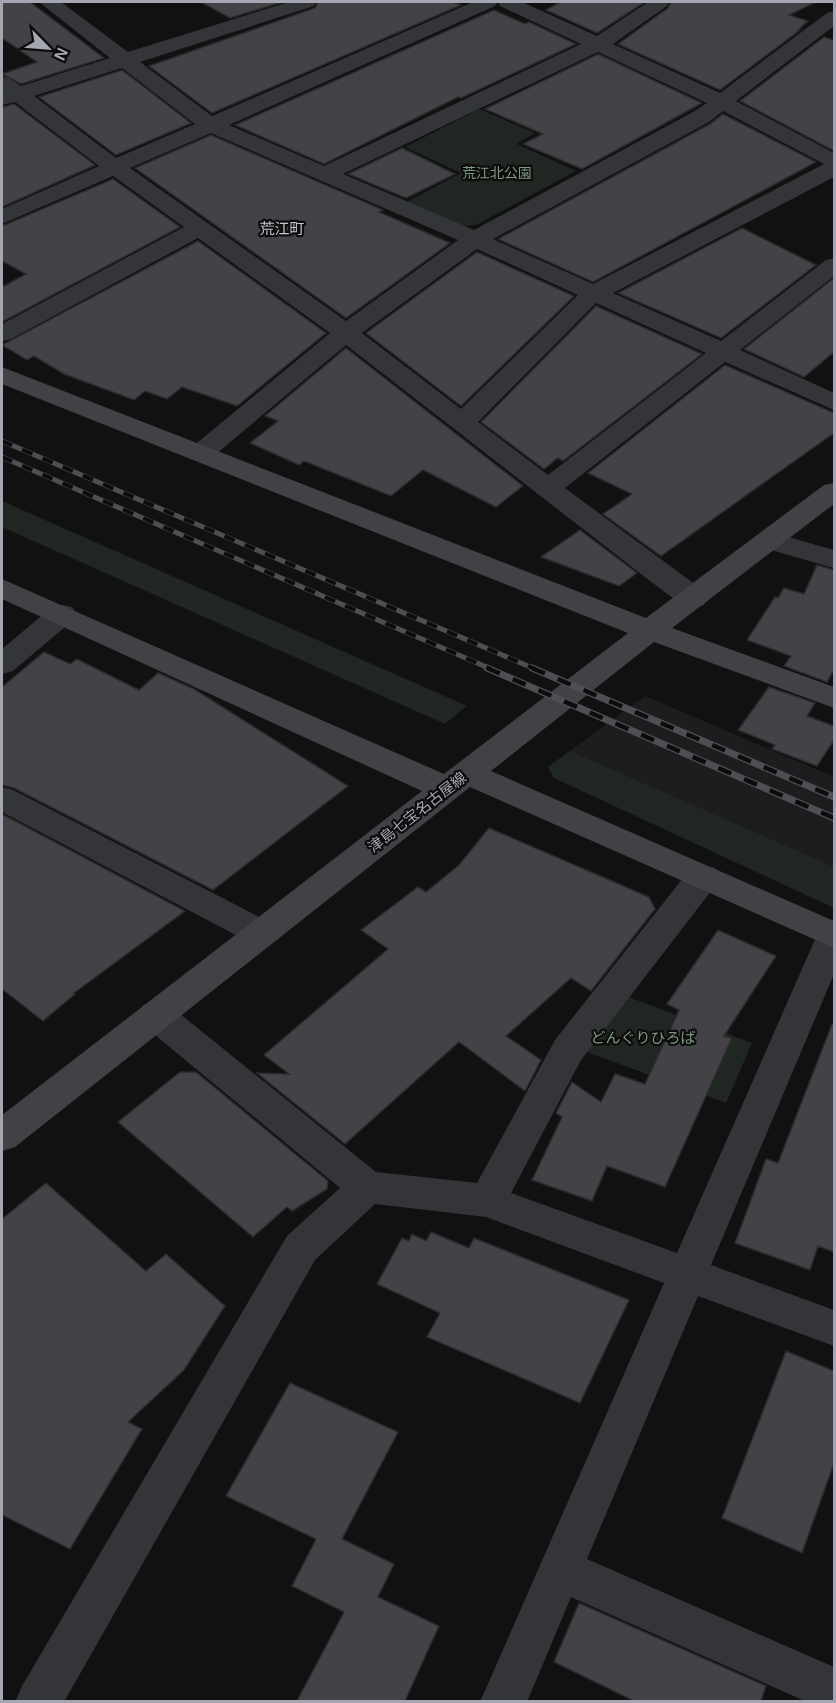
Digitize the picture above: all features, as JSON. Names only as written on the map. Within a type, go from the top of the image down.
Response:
[{"type":"street","points":[[7,92],[125,60],[307,2]]},
{"type":"street","points":[[2,216],[488,2]]},
{"type":"street","points":[[507,2],[600,43],[723,102],[834,161]]},
{"type":"street","points":[[325,174],[600,43],[660,2]]},
{"type":"street","points":[[828,2],[834,4]]},
{"type":"street","points":[[57,3],[125,60],[209,124],[475,239],[834,402]]},
{"type":"street","points":[[201,453],[346,333],[475,239],[701,117],[834,17]]},
{"type":"street","points":[[7,92],[346,333],[660,575],[694,597]]},
{"type":"street","points":[[813,150],[834,136]]},
{"type":"street","points":[[462,423],[592,294],[834,168]]},
{"type":"street","points":[[2,334],[200,228]]},
{"type":"street","points":[[547,489],[834,265]]},
{"type":"street","points":[[2,375],[649,631],[834,698]]},
{"type":"street","name":"津島七宝名古屋線","points":[[2,1136],[649,631],[834,491]]},
{"type":"street","points":[[770,541],[834,559]]},
{"type":"street","points":[[2,588],[390,760],[457,781],[703,877],[834,935],[503,1701]]},
{"type":"street","points":[[2,664],[62,614]]},
{"type":"street","points":[[2,798],[261,933]]},
{"type":"street","points":[[487,1200],[568,1050],[703,877]]},
{"type":"street","points":[[156,1015],[367,1187],[487,1200],[834,1328]]},
{"type":"street","points":[[38,1701],[301,1248],[367,1187]]},
{"type":"street","points":[[560,1570],[834,1690]]},
{"type":"shaded area","points":[[645,696],[834,777],[834,908],[554,778],[548,767]]},
{"type":"green space","name":"荒江北公園","points":[[479,109],[535,133],[517,144],[576,171],[476,225],[461,226],[407,202],[461,173],[405,147]]},
{"type":"green space","points":[[2,501],[467,706],[445,724],[2,527]]},
{"type":"green space","points":[[570,751],[834,867],[834,908],[554,778],[548,767]]},
{"type":"green space","name":"どんぐりひろば","points":[[626,996],[752,1043],[726,1103],[584,1051]]},
{"type":"building","points":[[2,2],[30,2],[104,58],[21,84],[2,74],[37,62],[2,38]]},
{"type":"building","points":[[201,2],[283,2],[230,18]]},
{"type":"building","points":[[318,2],[453,2],[461,5],[212,113],[149,66],[315,8]]},
{"type":"building","points":[[560,2],[645,2],[597,33],[546,10]]},
{"type":"building","points":[[671,2],[816,2],[789,15],[808,21],[798,30],[800,30],[720,90],[618,44],[668,8]]},
{"type":"building","points":[[494,10],[525,24],[529,22],[576,44],[461,98],[458,97],[324,164],[235,125]]},
{"type":"building","points":[[824,37],[834,40],[834,151],[740,101]]},
{"type":"building","points":[[598,54],[702,103],[582,169],[523,144],[543,134],[485,109]]},
{"type":"building","points":[[122,70],[191,123],[116,155],[39,97]]},
{"type":"building","points":[[14,104],[95,165],[2,207],[2,107]]},
{"type":"building","points":[[723,114],[816,162],[593,282],[498,239],[710,124]]},
{"type":"building","points":[[211,135],[383,210],[379,212],[450,243],[346,318],[135,168]]},
{"type":"building","points":[[402,148],[455,174],[406,198],[348,174]]},
{"type":"building","points":[[113,179],[180,227],[2,322],[2,287],[26,274],[2,261],[2,226]]},
{"type":"building","points":[[742,228],[816,265],[721,338],[618,293]]},
{"type":"building","points":[[198,241],[326,333],[237,406],[182,387],[167,399],[145,391],[134,400],[64,374],[34,356],[27,360],[2,345]]},
{"type":"building","points":[[477,252],[574,296],[461,406],[366,333]]},
{"type":"building","points":[[834,278],[834,352],[804,377],[744,349]]},
{"type":"building","points":[[596,306],[702,354],[563,461],[558,458],[544,469],[481,422]]},
{"type":"building","points":[[346,348],[523,486],[496,507],[423,470],[391,496],[304,461],[299,465],[250,443],[278,421],[265,416]]},
{"type":"building","points":[[725,365],[834,413],[834,433],[661,556],[603,514],[632,494],[588,473]]},
{"type":"building","points":[[580,530],[637,573],[619,586],[541,557]]},
{"type":"building","points":[[817,565],[834,570],[834,670],[827,682],[784,666],[791,656],[747,640],[775,597],[778,598],[784,588],[804,594]]},
{"type":"building","points":[[44,652],[70,664],[77,659],[139,690],[158,673],[194,689],[348,786],[213,890],[14,788],[2,785],[2,687]]},
{"type":"building","points":[[769,687],[815,703],[807,716],[834,726],[834,740],[817,766],[772,749],[775,745],[738,730]]},
{"type":"building","points":[[2,814],[185,911],[74,993],[43,1021],[2,989]]},
{"type":"building","points":[[489,828],[649,897],[655,909],[591,991],[571,978],[506,1036],[541,1060],[525,1091],[459,1042],[345,1144],[257,1073],[289,1074],[264,1055],[388,949],[361,930],[418,887],[426,892],[459,865]]},
{"type":"building","points":[[718,930],[776,956],[724,1036],[732,1038],[665,1187],[607,1166],[592,1201],[532,1180],[562,1117],[556,1113],[572,1082],[601,1102],[615,1074],[645,1084],[679,1010],[667,1004]]},
{"type":"building","points":[[832,1024],[834,1025],[834,1252],[818,1246],[810,1270],[735,1243],[766,1159],[778,1163]]},
{"type":"building","points":[[180,1072],[196,1072],[328,1181],[327,1189],[292,1211],[287,1207],[253,1237],[118,1122]]},
{"type":"building","points":[[46,1183],[146,1271],[166,1254],[225,1306],[184,1370],[128,1422],[142,1429],[70,1549],[2,1515],[2,1219]]},
{"type":"building","points":[[431,1232],[469,1248],[474,1238],[629,1300],[580,1403],[427,1337],[440,1313],[377,1284],[402,1238],[409,1241],[412,1234],[426,1241]]},
{"type":"building","points":[[786,1351],[834,1371],[834,1463],[802,1553],[722,1518]]},
{"type":"building","points":[[290,1383],[398,1432],[342,1539],[394,1564],[378,1597],[439,1626],[405,1701],[297,1701],[344,1612],[292,1586],[316,1539],[226,1496]]},
{"type":"building","points":[[579,1603],[766,1686],[761,1701],[634,1701],[554,1662]]},
{"type":"railway","points":[[2,441],[535,669]]},
{"type":"railway","points":[[2,457],[491,669]]},
{"type":"railway","points":[[487,668],[834,818]]},
{"type":"railway","points":[[532,668],[834,797]]},
{"type":"district","name":"荒江町","points":[[282,228]]}]
